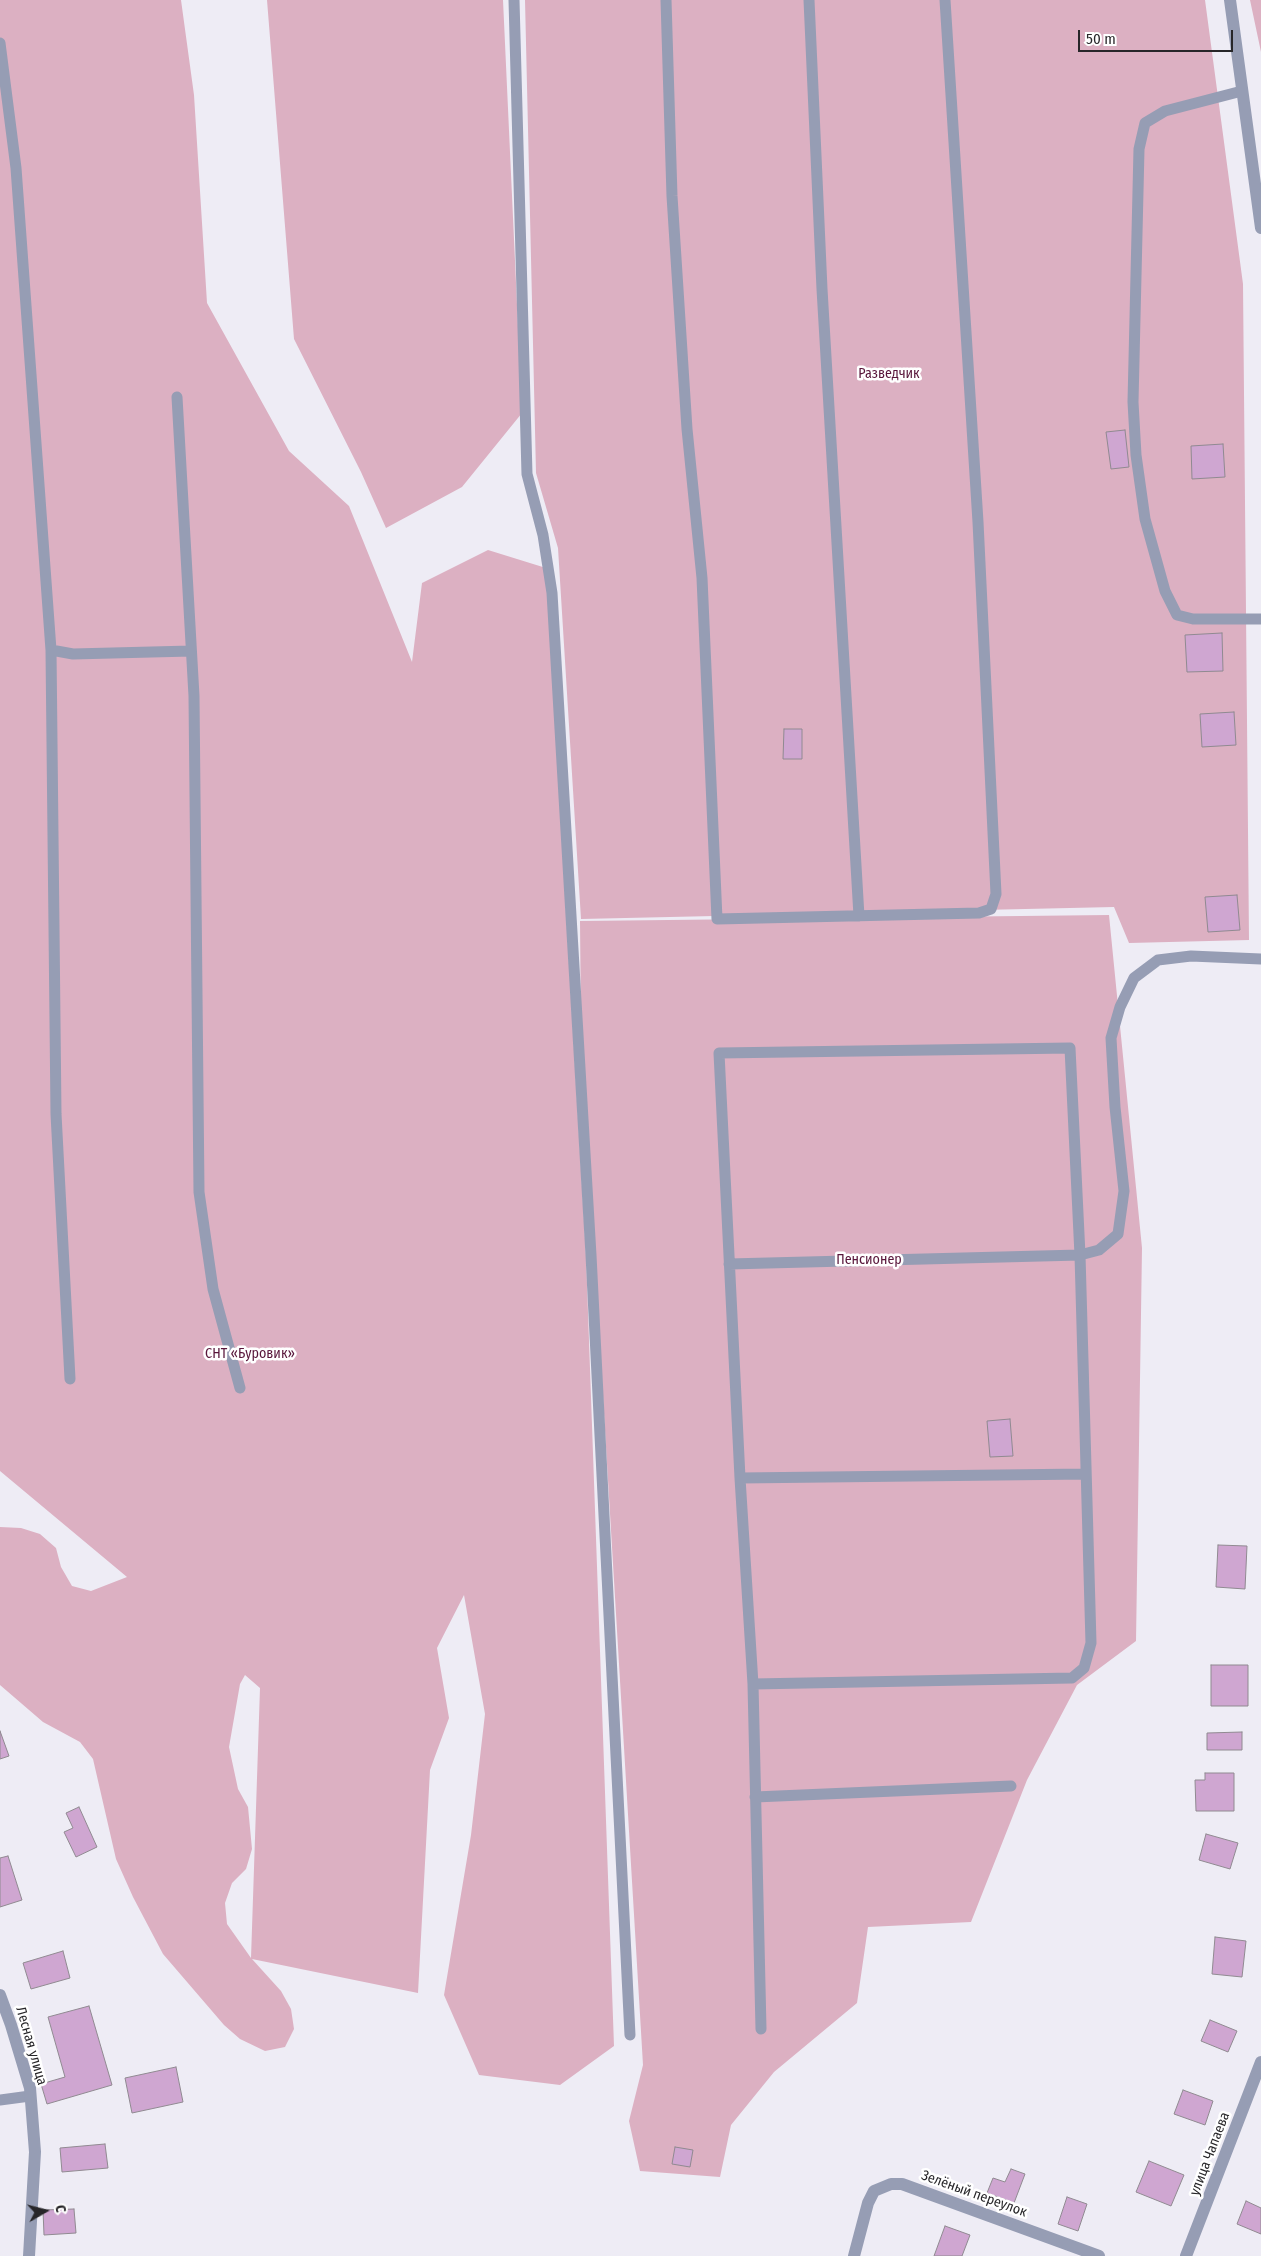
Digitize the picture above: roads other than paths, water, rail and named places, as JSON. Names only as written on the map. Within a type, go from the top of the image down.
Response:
[{"type":"street","points":[[1230,0],[1261,228]]},
{"type":"street","name":"Лесная улица","points":[[0,1996],[14,2034],[30,2088],[35,2152],[29,2256]]},
{"type":"street","name":"улица Чапаева","points":[[1186,2256],[1261,2062]]},
{"type":"street","name":"Зелёный переулок","points":[[854,2256],[868,2202],[874,2191],[891,2184],[902,2184],[1099,2256]]},
{"type":"lane","points":[[514,0],[526,474],[543,535],[552,593],[591,1255],[630,2035]]},
{"type":"lane","points":[[666,0],[672,196],[688,429],[702,578],[717,919],[979,913],[991,909],[996,894],[978,522],[945,0]]},
{"type":"lane","points":[[809,0],[822,299],[859,916]]},
{"type":"lane","points":[[0,43],[16,168],[51,650],[56,1114],[70,1379]]},
{"type":"lane","points":[[1242,91],[1165,111],[1144,123],[1139,149],[1133,402],[1136,455],[1145,519],[1165,591],[1177,615],[1192,619],[1261,619]]},
{"type":"lane","points":[[177,397],[194,696],[199,1192],[213,1289],[240,1388]]},
{"type":"lane","points":[[51,650],[73,654],[191,651]]},
{"type":"lane","points":[[729,1264],[1080,1255],[1098,1250],[1118,1234],[1124,1190],[1115,1106],[1111,1038],[1120,1007],[1134,978],[1158,960],[1191,956],[1261,959]]},
{"type":"lane","points":[[753,1684],[1072,1678],[1084,1668],[1091,1643],[1080,1255],[1070,1048],[719,1053],[740,1478],[753,1684],[761,2029]]},
{"type":"lane","points":[[740,1478],[1086,1474]]},
{"type":"lane","points":[[755,1797],[1011,1786]]},
{"type":"lane","points":[[0,2100],[30,2096]]},
{"type":"park label","name":"Разведчик","points":[[889,374]]},
{"type":"park label","name":"Пенсионер","points":[[869,1260]]},
{"type":"park label","name":"СНТ «Буровик»","points":[[250,1354]]}]
